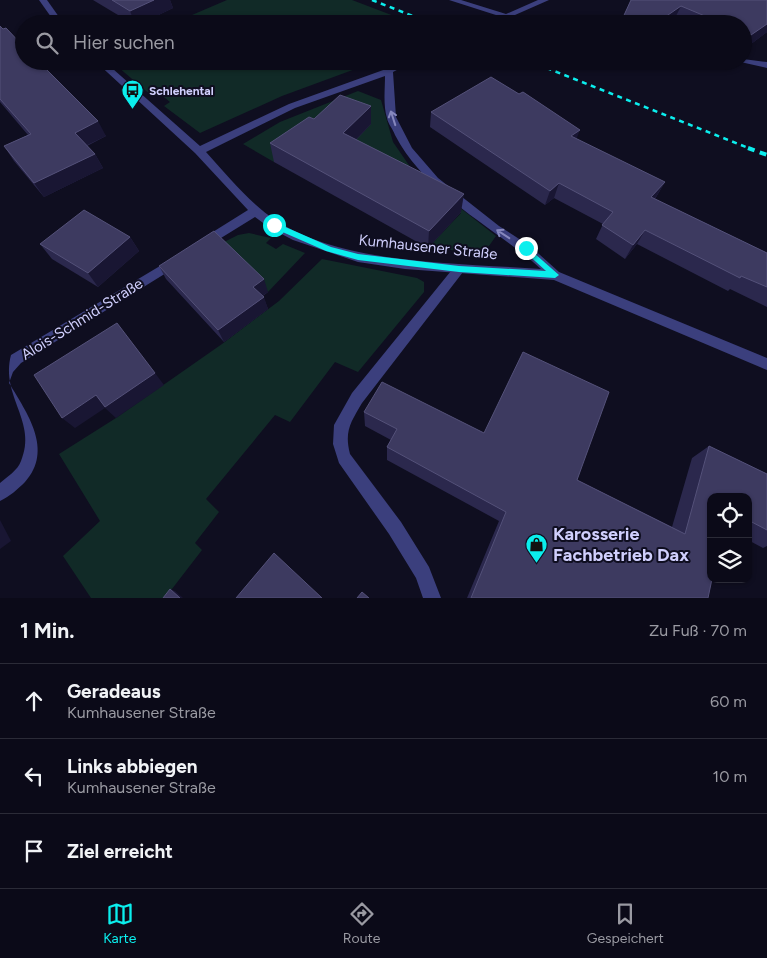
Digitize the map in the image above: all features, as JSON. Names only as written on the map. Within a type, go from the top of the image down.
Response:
[{"type":"street","points":[[43,0],[54,15]]},
{"type":"street","points":[[453,0],[503,15]]},
{"type":"street","points":[[508,15],[545,0]]},
{"type":"street","points":[[752,63],[767,65]]},
{"type":"street","name":"Kumhausener Straße","points":[[109,70],[199,151],[255,212],[290,233],[329,249],[358,257],[459,269],[555,275],[767,364]]},
{"type":"street","points":[[199,151],[292,106],[389,71]]},
{"type":"street","name":"Kumhausener Straße","points":[[389,71],[391,117],[408,150],[434,181],[496,229],[526,248],[555,275]]},
{"type":"street","name":"Alois-Schmid-Straße","points":[[0,493],[19,476],[28,462],[31,442],[27,430],[2,384],[6,369],[16,359],[255,212]]},
{"type":"street","points":[[432,598],[423,573],[395,528],[344,458],[340,444],[341,425],[356,398],[416,320],[459,269]]},
{"type":"green space","points":[[227,0],[352,0],[391,15],[192,15]]},
{"type":"green space","points":[[122,70],[353,70],[282,96],[200,133],[164,106],[170,102],[159,93],[152,96]]},
{"type":"green space","points":[[358,91],[381,100],[393,142],[413,171],[496,236],[484,253],[428,248],[461,213],[312,135],[274,162],[243,144],[280,122]]},
{"type":"green space","points":[[249,233],[271,238],[266,243],[276,249],[283,244],[305,253],[268,292],[226,252],[224,242],[238,235]]},
{"type":"green space","points":[[322,259],[417,278],[424,282],[424,292],[358,372],[335,362],[290,422],[275,415],[206,499],[219,512],[195,543],[202,550],[165,598],[91,598],[63,556],[100,521],[59,454],[116,418],[222,344],[279,301]]},
{"type":"building","points":[[112,0],[154,0],[130,11]]},
{"type":"building","points":[[631,0],[767,0],[767,24],[752,34],[752,15],[702,15],[681,6],[668,15],[624,15]]},
{"type":"building","points":[[0,26],[3,29],[6,28],[15,38],[15,70],[47,70],[98,121],[75,133],[95,154],[34,183],[4,146],[31,134],[0,99]]},
{"type":"building","points":[[491,77],[519,94],[523,92],[580,130],[571,136],[665,182],[651,197],[767,253],[767,287],[741,276],[740,278],[645,230],[633,245],[602,225],[613,212],[559,183],[550,191],[431,112]]},
{"type":"building","points":[[340,95],[371,106],[343,133],[464,194],[429,231],[270,143],[309,117],[314,119]]},
{"type":"building","points":[[84,210],[130,237],[88,273],[40,244]]},
{"type":"building","points":[[214,231],[264,279],[253,287],[264,297],[218,330],[159,266]]},
{"type":"building","points":[[117,323],[155,373],[105,407],[96,395],[62,418],[34,375]]},
{"type":"building","points":[[523,352],[609,392],[577,480],[685,534],[709,446],[767,474],[767,530],[752,522],[752,493],[707,493],[707,583],[711,583],[708,598],[471,598],[506,512],[387,447],[397,429],[364,412],[382,382],[484,433]]},
{"type":"building","points":[[274,553],[322,598],[236,598]]},
{"type":"building","points":[[170,589],[180,598],[163,598]]},
{"type":"building","points":[[362,592],[369,598],[357,598]]},
{"type":"railway","points":[[372,0],[410,15]]},
{"type":"railway","points":[[552,70],[751,149]]},
{"type":"railway","points":[[748,148],[767,155]]},
{"type":"place","name":"Schlehental","points":[[133,110]]},
{"type":"place","name":"Karosserie Fachbetrieb Dax","points":[[537,563]]},
{"type":"route","points":[[274,225],[297,237],[358,257],[459,269],[555,275],[526,248]]}]
